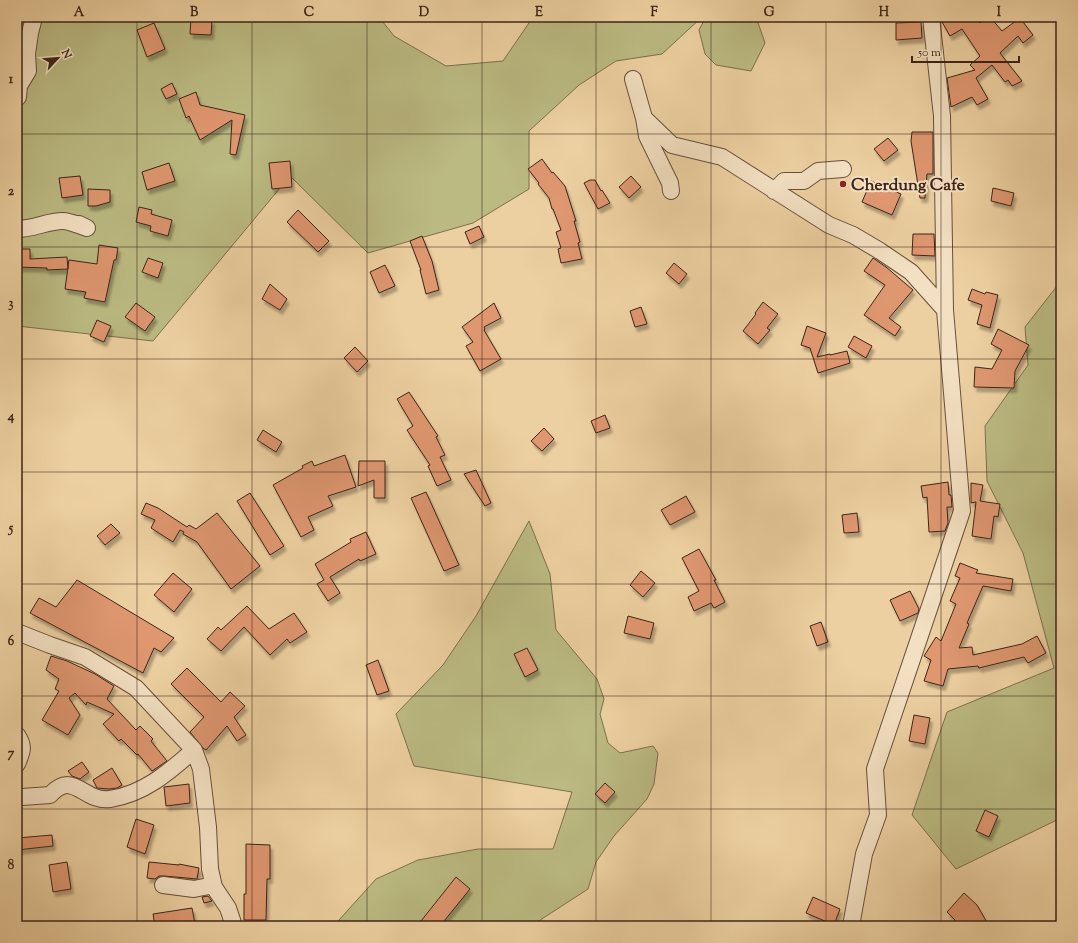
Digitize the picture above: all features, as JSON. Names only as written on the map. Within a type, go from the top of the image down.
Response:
[{"type":"street","points":[[17,98],[19,86],[28,71],[27,54],[34,17]]},
{"type":"street","points":[[851,926],[864,854],[878,815],[875,769],[962,511],[945,310],[942,116],[931,17]]},
{"type":"street","points":[[633,79],[644,118],[647,136],[670,183],[671,191]]},
{"type":"street","points":[[644,118],[672,145],[722,157],[829,225],[853,235],[898,262],[911,272],[945,310]]},
{"type":"street","points":[[774,191],[784,181],[804,181],[818,171],[843,169]]},
{"type":"street","points":[[17,229],[28,229],[42,224],[64,221],[87,228],[79,224]]},
{"type":"street","points":[[17,632],[85,657],[136,688],[194,750],[201,769],[208,827],[210,869],[214,887],[228,908],[234,926]]},
{"type":"street","points":[[17,735],[22,744],[22,750],[17,764]]},
{"type":"street","points":[[17,796],[50,795],[57,787],[67,785],[79,788],[93,798],[108,800],[128,795],[152,784],[194,750]]},
{"type":"street","points":[[162,886],[194,889],[209,886],[214,887]]},
{"type":"shaded area","points":[[17,17],[379,17],[394,36],[446,66],[503,61],[533,17],[702,17],[662,54],[616,61],[579,85],[529,131],[529,189],[473,223],[368,253],[290,176],[153,341],[17,326]]},
{"type":"shaded area","points":[[706,17],[756,17],[765,43],[751,71],[716,65],[705,54],[699,30]]},
{"type":"shaded area","points":[[1061,281],[1061,818],[956,869],[912,815],[947,712],[1054,668],[1023,553],[987,481],[985,426],[1028,365],[1025,327]]},
{"type":"shaded area","points":[[529,521],[550,574],[556,630],[597,679],[604,699],[600,714],[608,743],[620,753],[653,746],[658,753],[654,784],[647,799],[614,836],[596,862],[588,889],[531,926],[336,926],[339,920],[376,879],[418,860],[478,849],[553,849],[572,792],[414,766],[396,714],[443,665],[476,616]]},
{"type":"building","points":[[950,17],[981,17],[977,19],[980,23],[986,17],[990,17],[1002,31],[1020,18],[1033,35],[1023,43],[1018,36],[1000,53],[1022,81],[1012,86],[1008,80],[1005,82],[992,65],[976,78],[988,99],[977,105],[972,97],[951,107],[947,78],[975,70],[970,65],[980,56],[962,29],[950,36],[942,22]]},
{"type":"building","points":[[191,19],[212,20],[211,35],[190,34]]},
{"type":"building","points":[[921,22],[922,38],[896,40],[896,23]]},
{"type":"building","points":[[154,23],[165,49],[147,57],[137,30]]},
{"type":"building","points":[[172,83],[177,94],[166,99],[161,89]]},
{"type":"building","points":[[196,92],[200,105],[245,115],[236,155],[230,154],[232,120],[200,140],[189,116],[186,118],[179,99]]},
{"type":"building","points":[[912,132],[933,132],[933,174],[927,174],[925,198],[920,198],[911,141]]},
{"type":"building","points":[[888,138],[898,150],[884,161],[874,149]]},
{"type":"building","points":[[542,159],[552,173],[553,172],[565,186],[576,221],[574,221],[580,242],[578,243],[582,259],[561,263],[558,249],[561,248],[556,232],[561,230],[549,198],[528,169]]},
{"type":"building","points":[[290,161],[292,187],[272,189],[269,163]]},
{"type":"building","points":[[169,163],[175,181],[147,190],[142,172]]},
{"type":"building","points":[[80,176],[83,195],[62,198],[59,178]]},
{"type":"building","points":[[631,176],[641,187],[629,198],[619,187]]},
{"type":"building","points":[[590,180],[595,180],[610,203],[598,209],[584,183]]},
{"type":"building","points":[[871,181],[901,194],[892,215],[862,202]]},
{"type":"building","points":[[993,188],[1014,193],[1011,206],[991,201]]},
{"type":"building","points":[[88,189],[110,190],[110,202],[96,206],[88,206]]},
{"type":"building","points":[[139,207],[152,210],[151,214],[172,220],[168,236],[150,231],[151,226],[136,222]]},
{"type":"building","points":[[298,210],[329,241],[318,252],[287,222]]},
{"type":"building","points":[[479,226],[484,237],[470,244],[465,232]]},
{"type":"building","points":[[913,234],[934,234],[935,256],[912,255]]},
{"type":"building","points":[[422,236],[432,261],[439,290],[426,294],[421,270],[410,241]]},
{"type":"building","points":[[99,245],[118,248],[105,302],[84,298],[86,292],[65,289],[69,260],[97,264]]},
{"type":"building","points":[[17,249],[30,249],[30,259],[67,257],[68,269],[47,270],[47,268],[17,267]]},
{"type":"building","points":[[148,258],[163,263],[158,278],[142,272]]},
{"type":"building","points":[[873,258],[913,290],[889,318],[901,327],[895,336],[864,315],[885,285],[864,271]]},
{"type":"building","points":[[674,263],[687,274],[679,284],[666,273]]},
{"type":"building","points":[[385,265],[395,286],[379,293],[370,272]]},
{"type":"building","points":[[270,284],[287,299],[280,310],[262,299]]},
{"type":"building","points":[[972,289],[985,294],[986,292],[998,295],[990,328],[977,324],[982,305],[968,300]]},
{"type":"building","points":[[763,302],[778,314],[767,328],[770,330],[758,344],[743,331]]},
{"type":"building","points":[[136,303],[155,317],[145,331],[125,317]]},
{"type":"building","points":[[494,303],[501,318],[484,327],[484,330],[501,359],[480,371],[466,346],[473,342],[462,327]]},
{"type":"building","points":[[641,307],[647,324],[635,327],[630,311]]},
{"type":"building","points":[[97,320],[111,326],[104,342],[90,336]]},
{"type":"building","points":[[807,326],[826,333],[817,357],[847,351],[850,363],[818,373],[810,348],[801,345]]},
{"type":"building","points":[[998,329],[1029,345],[1015,371],[1014,388],[974,387],[975,367],[992,369],[1002,350],[991,344]]},
{"type":"building","points":[[854,336],[872,346],[866,358],[848,347]]},
{"type":"building","points":[[355,347],[368,361],[357,372],[344,358]]},
{"type":"building","points":[[409,392],[438,436],[436,437],[445,455],[440,457],[451,480],[437,486],[428,466],[430,465],[407,430],[413,426],[397,399]]},
{"type":"building","points":[[605,415],[610,428],[596,433],[591,421]]},
{"type":"building","points":[[544,428],[554,439],[542,451],[531,441]]},
{"type":"building","points":[[263,430],[282,442],[276,452],[257,440]]},
{"type":"building","points":[[345,455],[356,487],[328,496],[333,506],[308,517],[314,530],[301,537],[273,485],[303,468],[302,466],[312,461],[314,466]]},
{"type":"building","points":[[359,461],[385,461],[385,498],[374,498],[374,480],[358,486]]},
{"type":"building","points":[[476,470],[491,503],[485,506],[464,474]]},
{"type":"building","points":[[948,482],[952,507],[947,507],[948,523],[945,531],[929,532],[927,497],[923,498],[921,486]]},
{"type":"building","points":[[971,483],[983,485],[980,501],[1000,504],[998,517],[994,516],[991,539],[972,536],[976,502],[971,503]]},
{"type":"building","points":[[426,492],[459,565],[444,571],[411,498]]},
{"type":"building","points":[[250,493],[284,546],[270,555],[237,501]]},
{"type":"building","points":[[686,496],[695,512],[670,525],[661,510]]},
{"type":"building","points":[[146,503],[158,508],[187,527],[189,525],[196,529],[217,513],[260,566],[231,589],[197,542],[183,534],[184,532],[180,530],[173,542],[151,528],[155,520],[141,514]]},
{"type":"building","points":[[857,513],[859,532],[844,533],[842,515]]},
{"type":"building","points":[[111,524],[120,533],[105,545],[97,536]]},
{"type":"building","points":[[366,532],[376,554],[360,561],[359,559],[330,577],[340,593],[328,601],[317,584],[324,580],[315,564],[351,542],[350,539]]},
{"type":"building","points":[[699,549],[716,580],[714,580],[725,602],[714,608],[711,603],[694,611],[688,597],[699,591],[682,558]]},
{"type":"building","points":[[960,563],[978,570],[976,573],[1013,579],[1011,591],[983,586],[967,623],[969,624],[959,648],[972,647],[973,655],[1022,644],[1037,636],[1046,653],[1028,663],[1024,657],[979,668],[978,666],[948,669],[943,686],[924,681],[931,660],[924,656],[936,637],[941,641],[956,604],[950,601],[960,578],[955,576]]},
{"type":"building","points":[[641,571],[655,583],[643,597],[630,585]]},
{"type":"building","points":[[173,573],[192,589],[174,612],[154,595]]},
{"type":"building","points":[[77,580],[174,638],[161,652],[154,648],[143,673],[30,613],[39,598],[56,607]]},
{"type":"building","points":[[910,591],[919,609],[918,613],[900,621],[890,600]]},
{"type":"building","points":[[247,606],[269,629],[294,613],[307,632],[290,643],[287,639],[270,655],[244,627],[221,651],[207,639],[218,627],[221,630]]},
{"type":"building","points":[[628,616],[654,623],[650,639],[624,633]]},
{"type":"building","points":[[821,622],[828,642],[817,646],[810,626]]},
{"type":"building","points":[[527,648],[538,670],[525,677],[514,654]]},
{"type":"building","points":[[51,656],[67,661],[95,674],[114,686],[107,699],[136,730],[140,726],[153,739],[151,741],[167,761],[152,771],[138,754],[137,755],[121,739],[119,741],[103,724],[114,714],[87,702],[86,705],[75,693],[69,698],[80,715],[68,735],[42,720],[59,691],[55,689],[59,679],[46,670]]},
{"type":"building","points":[[378,660],[389,691],[377,695],[366,665]]},
{"type":"building","points":[[187,668],[221,702],[230,692],[245,706],[234,717],[246,735],[237,741],[227,726],[206,750],[203,748],[190,732],[204,717],[171,684]]},
{"type":"building","points":[[914,715],[930,718],[925,744],[909,741]]},
{"type":"building","points":[[82,762],[89,772],[80,779],[72,776],[68,771]]},
{"type":"building","points":[[112,768],[122,785],[117,788],[109,789],[97,788],[93,780]]},
{"type":"building","points":[[605,783],[615,792],[605,803],[595,794]]},
{"type":"building","points":[[189,784],[190,803],[166,806],[164,787]]},
{"type":"building","points":[[985,810],[998,816],[989,837],[976,831]]},
{"type":"building","points":[[136,819],[154,825],[145,854],[127,847]]},
{"type":"building","points":[[52,835],[53,846],[17,850],[17,838]]},
{"type":"building","points":[[246,844],[270,845],[270,879],[267,879],[266,920],[244,920],[244,894],[246,894]]},
{"type":"building","points":[[67,862],[71,889],[53,892],[49,865]]},
{"type":"building","points":[[149,862],[179,864],[199,868],[197,879],[164,876],[159,876],[155,879],[147,878]]},
{"type":"building","points":[[456,877],[470,889],[440,926],[417,926]]},
{"type":"building","points":[[964,893],[977,905],[989,926],[961,926],[947,912]]},
{"type":"building","points":[[208,896],[212,901],[204,903],[202,897]]},
{"type":"building","points":[[813,897],[840,909],[834,925],[806,913]]},
{"type":"building","points":[[192,908],[195,924],[184,926],[155,926],[153,914]]},
{"type":"place","name":"Cherdung Cafe","points":[[843,184]]}]
